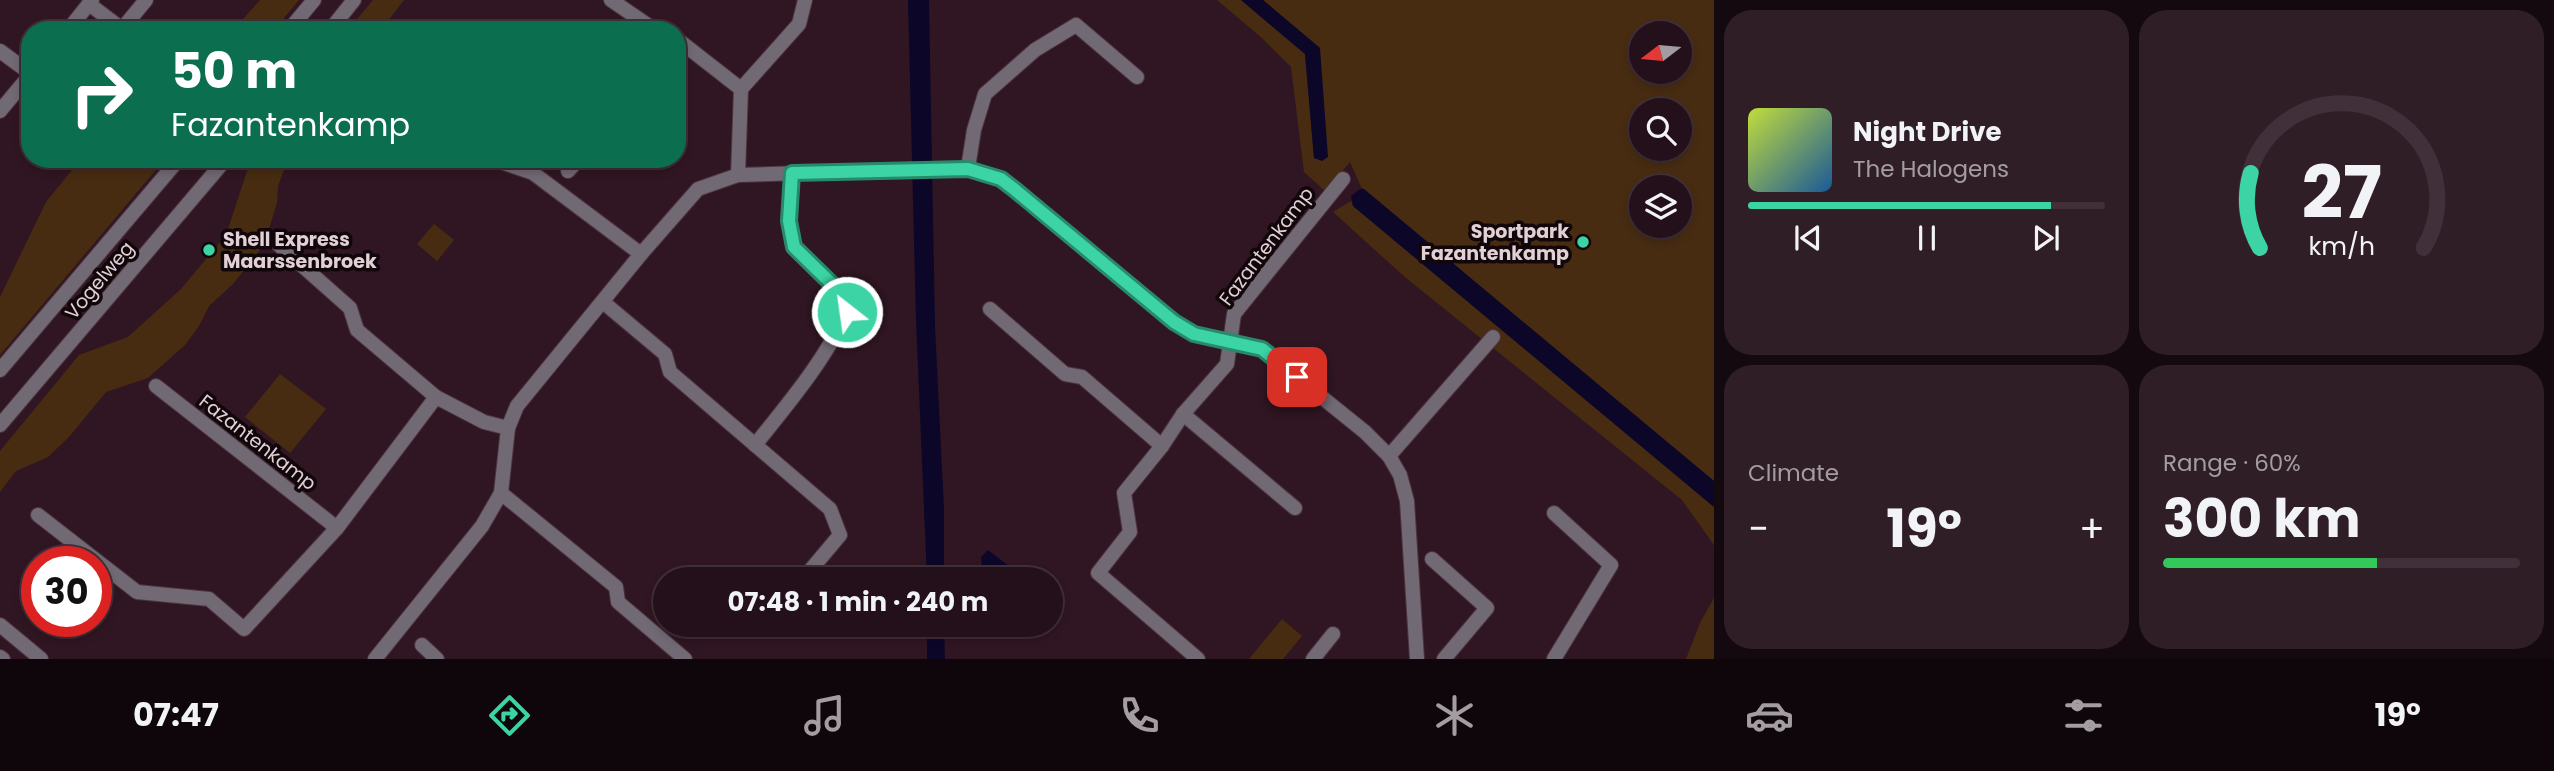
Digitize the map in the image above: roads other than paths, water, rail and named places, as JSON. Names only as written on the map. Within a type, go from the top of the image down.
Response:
[{"type":"street","points":[[129,21],[146,0]]},
{"type":"street","points":[[296,21],[314,0]]},
{"type":"street","points":[[337,21],[354,0]]},
{"type":"street","points":[[611,0],[641,21]]},
{"type":"street","points":[[738,175],[741,89],[799,24],[805,0]]},
{"type":"street","points":[[75,21],[90,2],[113,21]]},
{"type":"street","points":[[968,169],[974,130],[985,94],[1035,50],[1076,25],[1138,77]]},
{"type":"street","points":[[686,48],[741,89]]},
{"type":"street","points":[[0,51],[21,67]]},
{"type":"street","points":[[0,111],[21,85]]},
{"type":"street","name":"Vogelweg","points":[[0,370],[171,168]]},
{"type":"street","name":"Vogelweg","points":[[0,425],[218,168]]},
{"type":"street","points":[[518,168],[533,173],[641,254]]},
{"type":"street","points":[[568,171],[571,168]]},
{"type":"street","points":[[375,659],[482,526],[501,493],[508,428],[517,406],[641,254],[698,189],[738,175],[968,169],[1001,179],[1174,322],[1194,334],[1262,349],[1365,432],[1389,456],[1400,475],[1407,501],[1417,659]]},
{"type":"street","points":[[755,445],[839,331],[847,312],[842,294],[794,247],[789,221],[792,173]]},
{"type":"street","name":"Fazantenkamp","points":[[1198,659],[1098,573],[1130,533],[1124,493],[1162,446],[1183,414],[1227,364],[1234,314],[1343,179]]},
{"type":"street","points":[[279,245],[350,308],[357,330],[436,397],[484,422],[508,428]]},
{"type":"street","points":[[603,302],[665,354],[670,372],[831,509],[840,535],[813,567]]},
{"type":"street","points":[[990,309],[1065,374],[1082,377],[1162,446]]},
{"type":"street","points":[[1389,456],[1493,338]]},
{"type":"street","name":"Fazantenkamp","points":[[156,386],[337,528]]},
{"type":"street","points":[[38,515],[137,592],[209,599],[244,629],[337,528],[436,397]]},
{"type":"street","points":[[1183,414],[1295,508]]},
{"type":"street","points":[[501,493],[616,587],[618,602],[685,659]]},
{"type":"street","points":[[1554,513],[1611,565],[1554,659]]},
{"type":"street","points":[[1432,559],[1487,608],[1444,659]]},
{"type":"street","points":[[0,625],[41,659]]},
{"type":"street","points":[[1313,659],[1334,634]]},
{"type":"street","points":[[422,645],[437,659]]},
{"type":"place","name":"Sportpark Fazantenkamp","points":[[1583,242]]},
{"type":"place","name":"Shell Express Maarssenbroek","points":[[209,250]]}]
